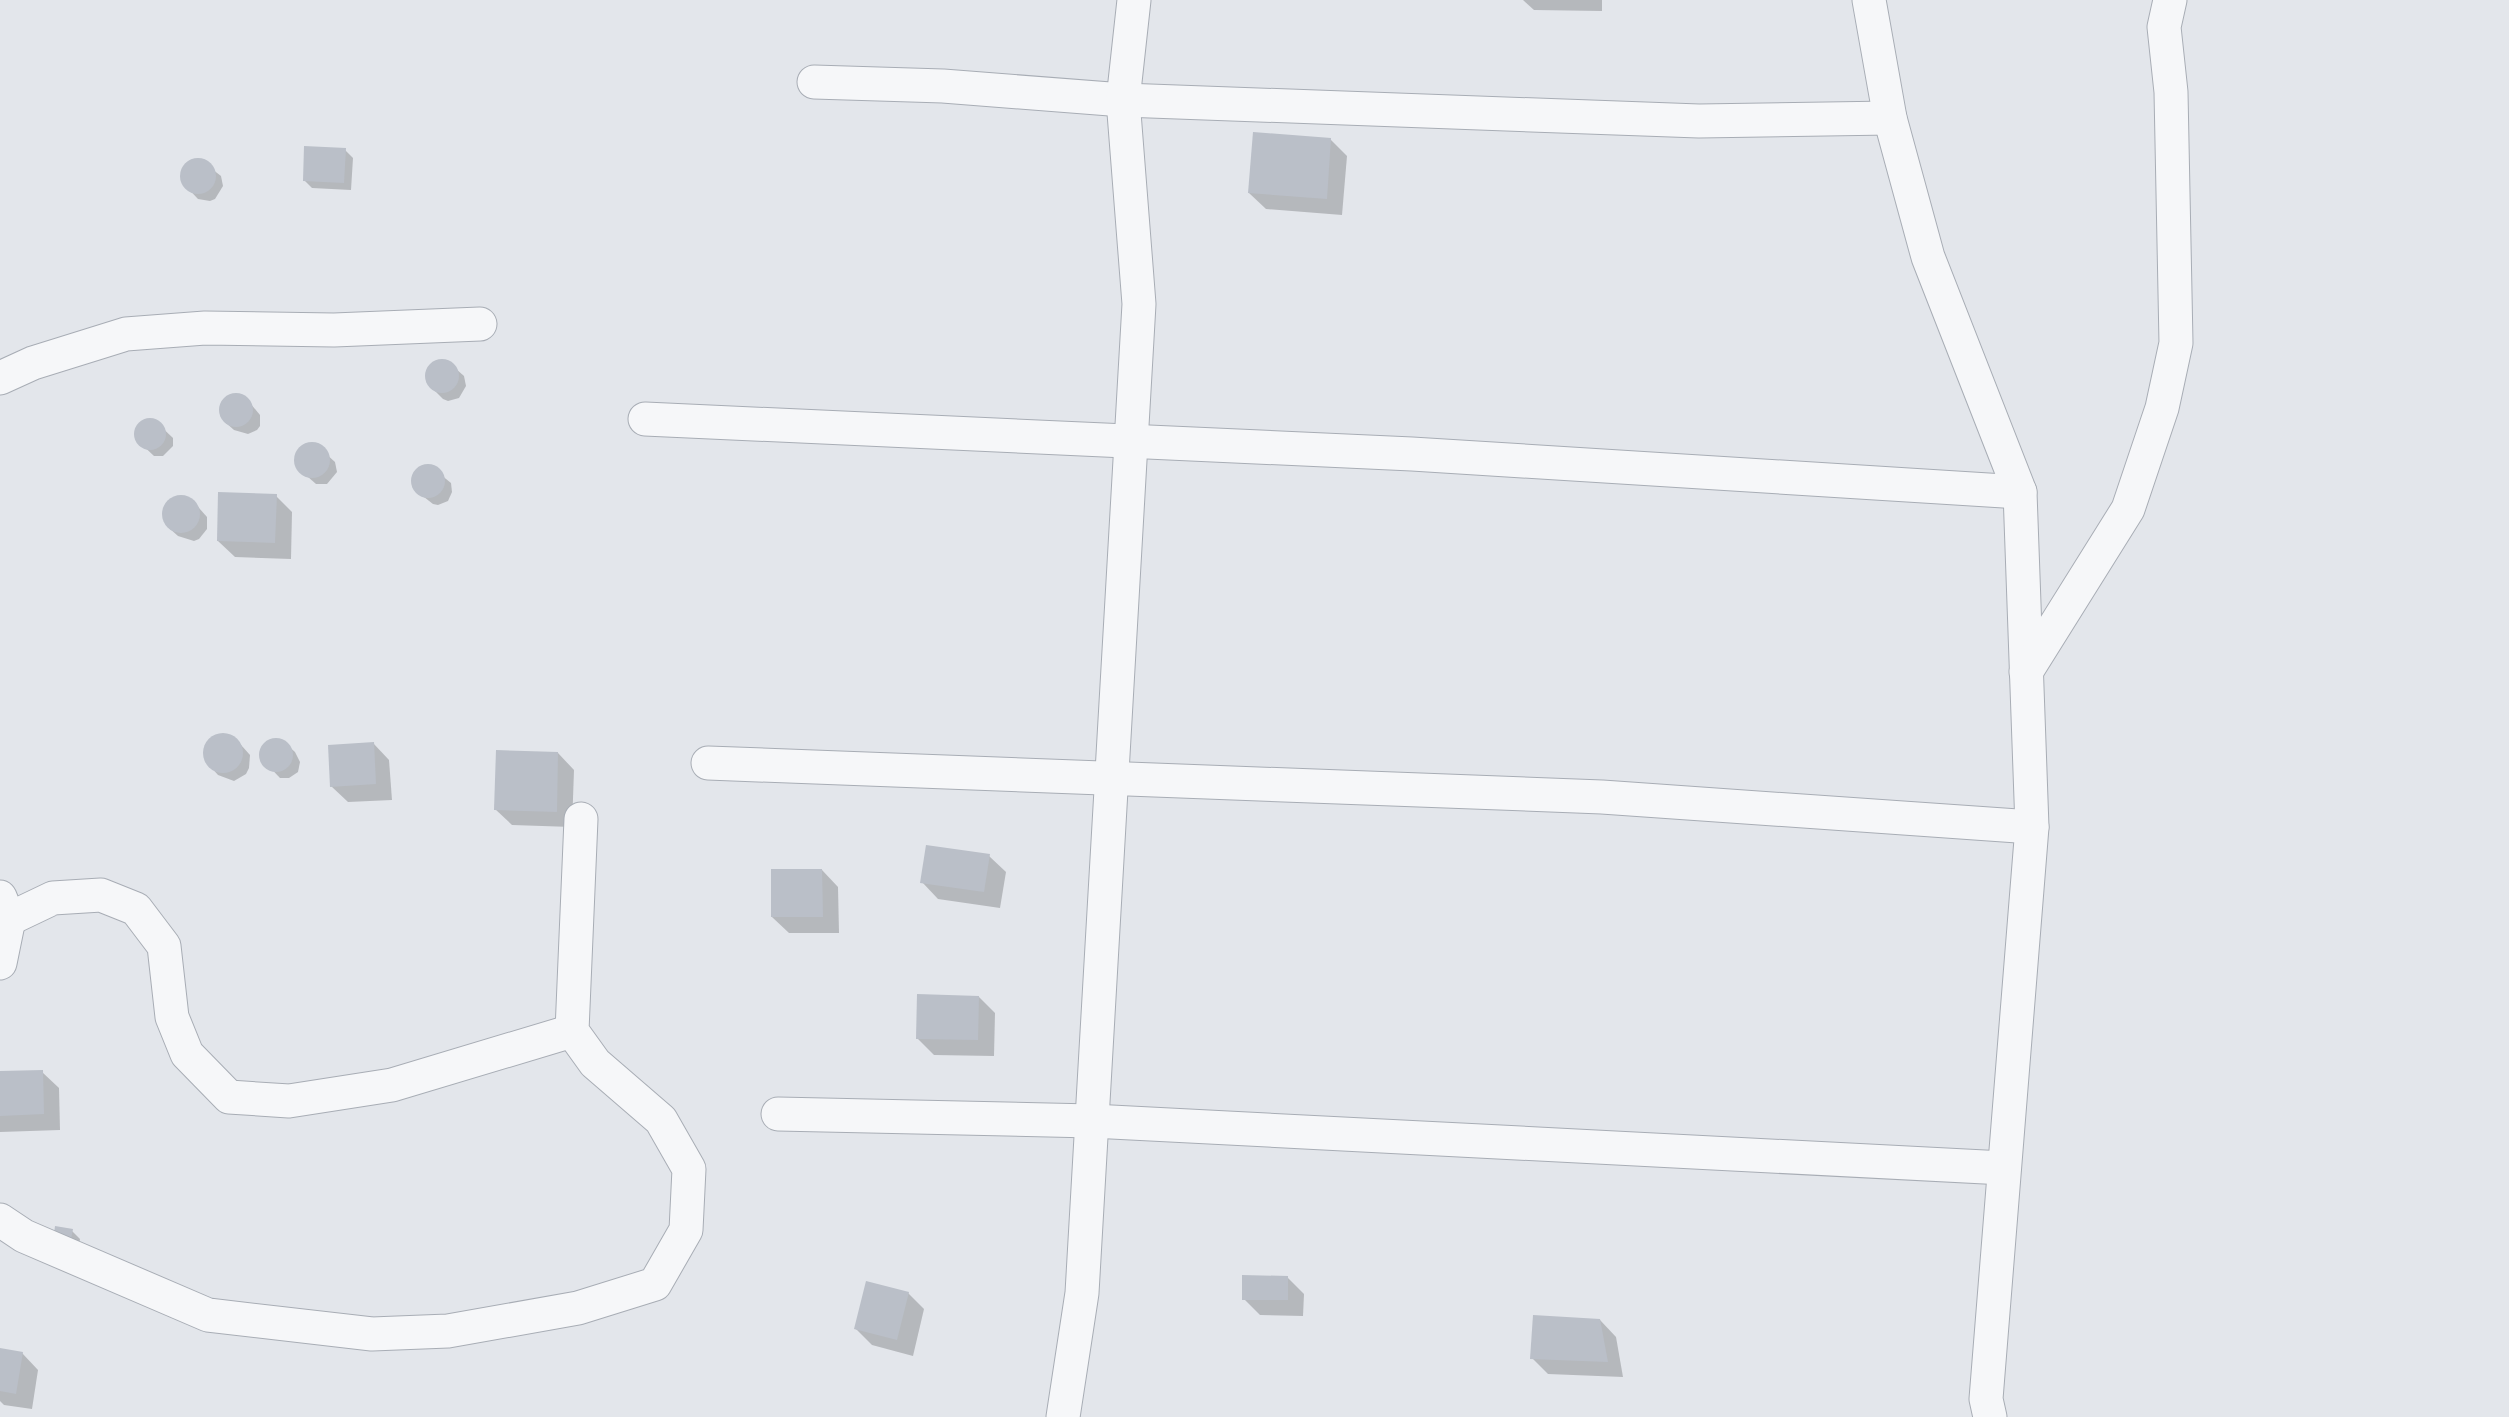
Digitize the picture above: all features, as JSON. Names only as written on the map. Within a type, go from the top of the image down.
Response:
[{"type":"street","points":[[1063,1417],[1082,1293],[1139,304],[1123,100],[1134,0]]},
{"type":"street","points":[[1869,0],[1890,118],[1928,257],[2020,492],[2032,827],[1986,1399],[1990,1417]]},
{"type":"street","points":[[2026,672],[2128,509],[2162,408],[2176,343],[2170,92],[2164,27],[2170,0]]},
{"type":"street","points":[[814,82],[943,86],[1123,100],[1699,121],[1890,118]]},
{"type":"street","points":[[0,378],[33,363],[126,334],[205,328],[334,330],[480,324]]},
{"type":"street","points":[[645,418],[1412,454],[2020,492]]},
{"type":"street","points":[[708,763],[1602,797],[2032,827]]},
{"type":"street","points":[[0,1220],[24,1236],[208,1315],[372,1334],[448,1331],[578,1308],[655,1284],[686,1230],[689,1169],[661,1120],[595,1063],[573,1031],[581,819]]},
{"type":"street","points":[[0,963],[5,908],[53,898],[101,895],[136,909],[164,946],[172,1017],[187,1054],[230,1097],[289,1101],[392,1085],[573,1031]]},
{"type":"street","points":[[778,1114],[1092,1120],[2004,1168]]},
{"type":"building","points":[[1253,132],[1331,138],[1327,199],[1248,193]]},
{"type":"building","points":[[304,146],[346,148],[344,183],[303,181]]},
{"type":"building","points":[[198,158],[211,163],[216,176],[211,189],[198,194],[185,189],[180,176],[185,163]]},
{"type":"building","points":[[442,359],[454,364],[459,376],[454,388],[442,393],[430,388],[425,376],[430,364]]},
{"type":"building","points":[[236,393],[248,398],[253,410],[248,422],[236,427],[224,422],[219,410],[224,398]]},
{"type":"building","points":[[150,418],[161,423],[166,434],[161,445],[150,450],[139,445],[134,434],[139,423]]},
{"type":"building","points":[[312,442],[324,448],[330,460],[324,472],[312,478],[300,472],[294,460],[300,448]]},
{"type":"building","points":[[428,464],[440,469],[445,481],[440,493],[428,498],[416,493],[411,481],[416,469]]},
{"type":"building","points":[[218,492],[277,494],[275,543],[217,541]]},
{"type":"building","points":[[181,495],[195,500],[200,514],[195,528],[181,533],[167,528],[162,514],[167,500]]},
{"type":"building","points":[[223,733],[231,734],[237,739],[242,745],[242,761],[237,767],[231,772],[223,773],[215,772],[209,767],[204,761],[203,753],[204,745],[209,739],[215,734]]},
{"type":"building","points":[[276,738],[288,743],[293,755],[288,767],[276,772],[264,767],[259,755],[264,743]]},
{"type":"building","points":[[374,742],[376,784],[330,787],[328,745]]},
{"type":"building","points":[[496,750],[558,752],[557,812],[494,810]]},
{"type":"building","points":[[926,845],[990,854],[984,892],[920,883]]},
{"type":"building","points":[[771,869],[822,869],[823,917],[771,917]]},
{"type":"building","points":[[917,994],[979,996],[978,1040],[916,1039]]},
{"type":"building","points":[[43,1070],[44,1114],[0,1116],[0,1071]]},
{"type":"building","points":[[55,1226],[73,1229],[70,1244],[53,1241]]},
{"type":"building","points":[[1242,1275],[1288,1276],[1288,1300],[1242,1300]]},
{"type":"building","points":[[866,1281],[909,1292],[897,1340],[854,1329]]},
{"type":"building","points":[[1533,1315],[1600,1319],[1608,1362],[1530,1359]]},
{"type":"building","points":[[0,1348],[23,1352],[16,1394],[0,1391]]}]
